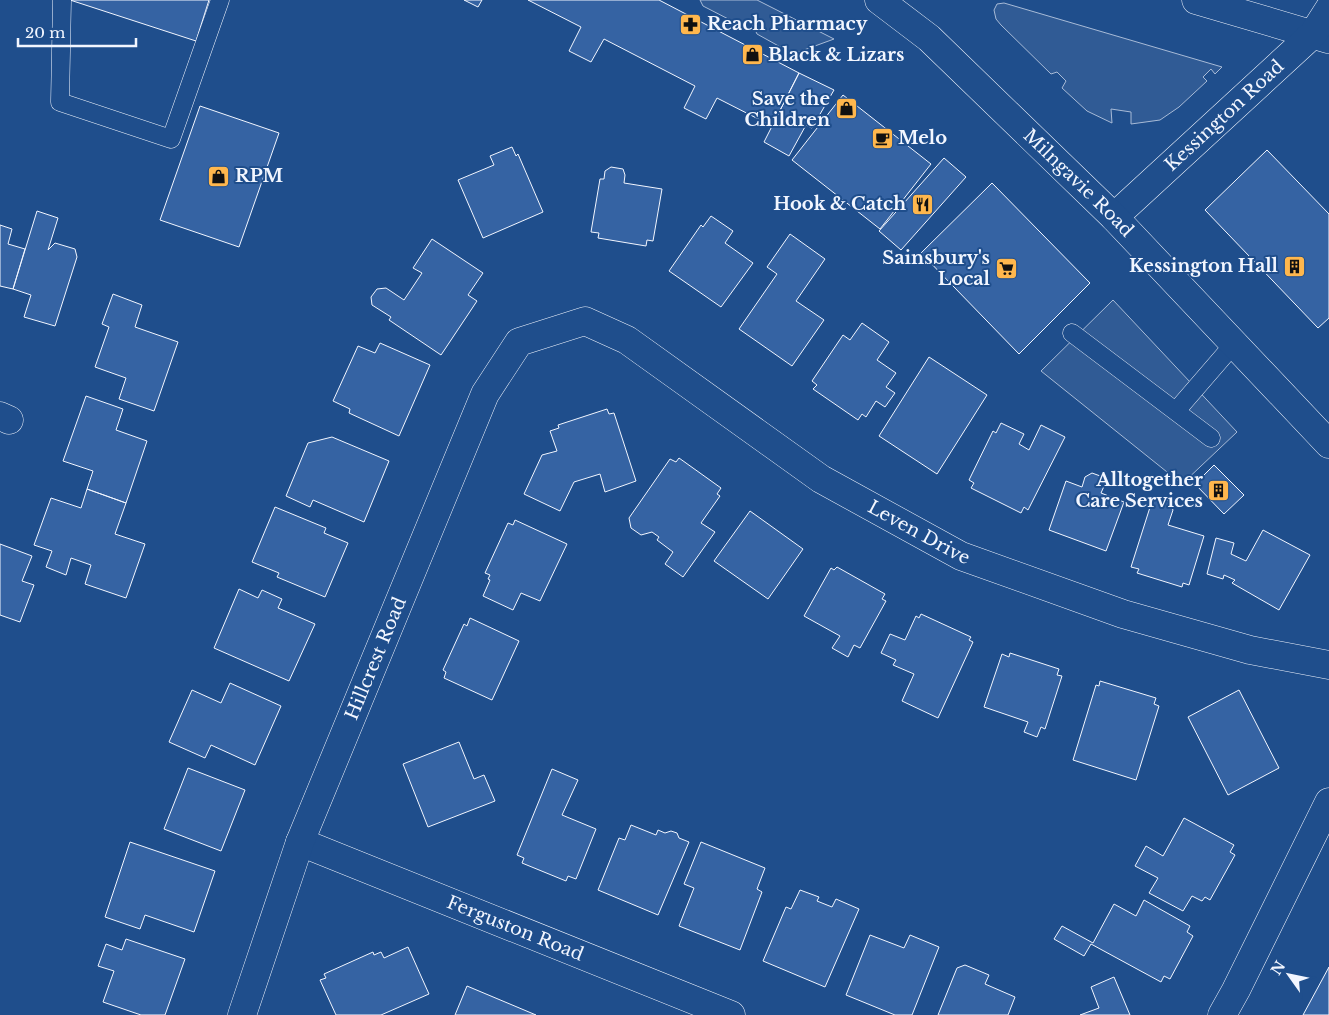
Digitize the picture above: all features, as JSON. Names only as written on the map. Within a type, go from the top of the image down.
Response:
[{"type":"street","name":"Milngavie Road","points":[[879,0],[929,38],[1114,217],[1329,444]]},
{"type":"street","points":[[1196,0],[1321,37]]},
{"type":"street","name":"Kessington Road","points":[[1114,217],[1321,37],[1329,9]]},
{"type":"street","name":"Leven Drive","points":[[550,331],[585,321],[627,340],[821,479],[961,556],[1124,614],[1250,650],[1329,664]]},
{"type":"street","name":"Hillcrest Road","points":[[242,1015],[300,842],[485,394],[519,342],[550,331]]},
{"type":"street","points":[[1222,1015],[1329,802]]},
{"type":"street","name":"Ferguston Road","points":[[300,842],[731,1015]]},
{"type":"lane","points":[[62,0],[60,102],[171,139],[220,0]]},
{"type":"lane","points":[[1072,333],[1212,438]]},
{"type":"lane","points":[[1176,412],[1234,345]]},
{"type":"shaded area","points":[[700,0],[757,0],[834,39],[793,54],[757,34],[751,21],[740,25],[703,6]]},
{"type":"shaded area","points":[[1004,3],[1222,67],[1215,74],[1211,69],[1203,77],[1207,81],[1179,107],[1160,120],[1131,124],[1131,112],[1111,109],[1112,123],[1087,111],[1062,88],[1066,81],[1057,72],[1051,74],[1001,25],[996,19],[994,10],[997,4]]},
{"type":"shaded area","points":[[1113,300],[1237,432],[1182,484],[1041,371]]},
{"type":"building","points":[[70,0],[209,0],[196,41]]},
{"type":"building","points":[[464,0],[482,0],[478,7]]},
{"type":"building","points":[[528,0],[659,0],[799,73],[772,126],[717,98],[706,119],[684,108],[695,86],[604,39],[591,62],[569,51],[581,27]]},
{"type":"building","points":[[799,73],[834,90],[812,128],[806,125],[789,156],[764,142]]},
{"type":"building","points":[[843,95],[931,164],[880,229],[792,160]]},
{"type":"building","name":"RPM","points":[[200,106],[279,133],[239,247],[160,220]]},
{"type":"building","points":[[512,147],[516,156],[518,154],[543,212],[483,238],[458,180],[494,165],[490,156]]},
{"type":"building","name":"Kessington Hall","points":[[1267,150],[1329,214],[1329,318],[1318,328],[1205,210]]},
{"type":"building","name":"Hook & Catch","points":[[944,158],[966,177],[901,250],[879,231]]},
{"type":"building","points":[[611,167],[623,169],[625,175],[624,183],[662,189],[653,241],[647,240],[646,246],[598,238],[599,233],[591,232],[600,179],[604,179],[605,171]]},
{"type":"building","name":"Sainsbury's Local","points":[[992,183],[1090,283],[1019,354],[921,253]]},
{"type":"building","points":[[37,211],[58,218],[48,250],[55,243],[75,249],[77,257],[55,326],[24,317],[31,295],[13,289]]},
{"type":"building","points":[[711,216],[733,231],[725,243],[753,263],[721,307],[669,271],[701,225],[703,227]]},
{"type":"building","points":[[0,225],[12,229],[8,244],[25,249],[13,289],[0,286]]},
{"type":"building","points":[[790,234],[825,259],[796,301],[824,320],[792,366],[739,329],[777,274],[767,267]]},
{"type":"building","points":[[432,239],[483,273],[468,295],[477,301],[441,355],[389,320],[391,317],[372,305],[371,297],[377,289],[386,288],[404,300],[422,273],[413,268]]},
{"type":"building","points":[[113,294],[142,305],[135,327],[178,342],[154,411],[119,399],[126,378],[95,367],[109,327],[102,324]]},
{"type":"building","points":[[862,323],[889,342],[877,360],[896,373],[886,387],[895,393],[885,407],[876,401],[866,417],[862,414],[858,420],[813,389],[817,385],[812,381],[843,335],[850,340]]},
{"type":"building","points":[[380,343],[430,365],[399,436],[349,413],[350,409],[333,401],[358,346],[375,353]]},
{"type":"building","points":[[929,357],[987,395],[937,474],[879,436]]},
{"type":"building","points":[[86,396],[123,409],[116,430],[147,441],[126,503],[87,489],[93,471],[63,461]]},
{"type":"building","points":[[607,409],[609,414],[614,413],[636,481],[605,492],[600,474],[574,482],[560,511],[524,494],[542,455],[557,451],[550,431],[559,428],[558,425]]},
{"type":"building","points":[[1001,423],[1024,434],[1019,444],[1029,450],[1041,425],[1065,437],[1028,510],[1024,507],[1021,513],[971,488],[974,483],[969,480],[993,431],[996,433]]},
{"type":"building","points":[[332,437],[389,461],[364,522],[313,500],[310,507],[286,496],[308,443]]},
{"type":"building","points":[[679,458],[721,488],[717,494],[720,496],[701,523],[715,532],[683,577],[665,564],[673,552],[657,540],[659,537],[652,532],[641,535],[631,528],[629,518],[670,459],[676,462]]},
{"type":"building","name":"Alltogether Care Services","points":[[1214,465],[1244,495],[1224,514],[1195,484]]},
{"type":"building","points":[[1092,473],[1103,477],[1105,484],[1101,493],[1124,502],[1106,551],[1049,530],[1066,481],[1082,487],[1085,477]]},
{"type":"building","points":[[87,489],[126,503],[115,534],[145,544],[126,598],[85,584],[91,565],[71,558],[66,575],[46,567],[52,551],[34,545],[51,498],[81,508]]},
{"type":"building","points":[[1160,498],[1169,501],[1173,510],[1168,525],[1204,536],[1189,585],[1183,583],[1182,587],[1137,573],[1139,569],[1131,567],[1152,501]]},
{"type":"building","points":[[275,507],[326,528],[324,533],[348,543],[325,597],[277,577],[279,573],[252,562]]},
{"type":"building","points":[[750,511],[803,549],[768,599],[714,561]]},
{"type":"building","points":[[515,520],[567,544],[540,601],[521,593],[513,610],[483,596],[490,580],[488,579],[490,575],[485,573],[508,523],[513,525]]},
{"type":"building","points":[[1263,530],[1310,555],[1279,610],[1232,583],[1235,580],[1224,575],[1223,579],[1207,574],[1216,538],[1234,543],[1231,554],[1246,561]]},
{"type":"building","points":[[0,544],[32,556],[22,581],[34,585],[20,622],[0,615]]},
{"type":"building","points":[[837,567],[885,594],[882,599],[886,601],[860,648],[854,645],[848,657],[832,648],[840,636],[804,616],[831,568],[834,570]]},
{"type":"building","points":[[239,589],[258,598],[262,590],[282,599],[278,608],[315,624],[289,681],[214,648]]},
{"type":"building","points":[[921,614],[971,637],[969,640],[973,642],[938,718],[902,701],[914,674],[893,665],[896,660],[881,653],[890,634],[905,640],[916,616],[919,618]]},
{"type":"building","points":[[470,618],[519,641],[492,700],[444,678],[446,672],[443,670],[464,624],[467,626]]},
{"type":"building","points":[[1010,653],[1059,669],[1057,675],[1062,676],[1045,729],[1041,727],[1037,737],[1024,732],[1028,722],[984,707],[1002,654],[1009,657]]},
{"type":"building","points":[[1100,681],[1156,698],[1154,704],[1159,706],[1136,780],[1073,760],[1096,685],[1099,686]]},
{"type":"building","points":[[230,683],[281,706],[255,765],[211,745],[205,758],[169,742],[192,690],[221,703]]},
{"type":"building","points":[[1239,690],[1279,768],[1228,795],[1188,717]]},
{"type":"building","points":[[459,742],[474,779],[484,775],[495,801],[428,827],[403,764]]},
{"type":"building","points":[[188,768],[245,790],[221,851],[164,829]]},
{"type":"building","points":[[552,769],[578,780],[562,815],[596,829],[576,879],[568,876],[566,881],[522,863],[524,858],[517,855]]},
{"type":"building","points":[[1184,818],[1234,845],[1230,852],[1235,855],[1210,900],[1205,897],[1202,901],[1192,896],[1183,911],[1149,893],[1158,878],[1135,866],[1146,846],[1163,856]]},
{"type":"building","points":[[631,825],[656,835],[658,830],[665,833],[671,831],[677,833],[679,838],[689,842],[658,915],[598,890],[619,838],[625,840]]},
{"type":"building","points":[[130,842],[215,871],[194,932],[145,915],[140,929],[105,917]]},
{"type":"building","points":[[701,842],[765,868],[757,889],[762,892],[740,950],[679,926],[694,888],[684,884]]},
{"type":"building","points":[[800,890],[819,897],[817,901],[832,907],[836,899],[859,909],[825,987],[763,961],[786,907],[791,909]]},
{"type":"building","points":[[1144,900],[1190,926],[1187,932],[1193,936],[1170,979],[1164,976],[1161,982],[1091,944],[1084,956],[1054,939],[1062,926],[1093,943],[1114,904],[1136,916]]},
{"type":"building","points":[[870,935],[904,948],[910,935],[939,947],[912,1015],[895,1015],[846,995]]},
{"type":"building","points":[[126,939],[185,959],[165,1015],[141,1015],[103,1002],[114,971],[98,966],[106,944],[122,950]]},
{"type":"building","points":[[408,947],[429,994],[381,1015],[336,1015],[320,980],[326,978],[324,974],[373,952],[374,955],[381,952],[384,958]]},
{"type":"building","points":[[965,965],[989,975],[985,984],[1015,997],[1008,1015],[938,1015],[957,968]]},
{"type":"building","points":[[1329,967],[1329,1015],[1303,1015]]},
{"type":"building","points":[[1114,977],[1130,1015],[1080,1015],[1099,1008],[1091,987]]},
{"type":"building","points":[[467,986],[536,1015],[455,1015]]},
{"type":"place","name":"Reach Pharmacy","points":[[691,24]]},
{"type":"place","name":"Black & Lizars","points":[[752,55]]},
{"type":"place","name":"Save the Children","points":[[846,109]]},
{"type":"place","name":"Melo","points":[[882,138]]},
{"type":"place","name":"RPM","points":[[219,176]]},
{"type":"place","name":"Hook & Catch","points":[[922,204]]},
{"type":"place","name":"Kessington Hall","points":[[1294,266]]},
{"type":"place","name":"Sainsbury's Local","points":[[1006,268]]},
{"type":"place","name":"Alltogether Care Services","points":[[1219,490]]}]
